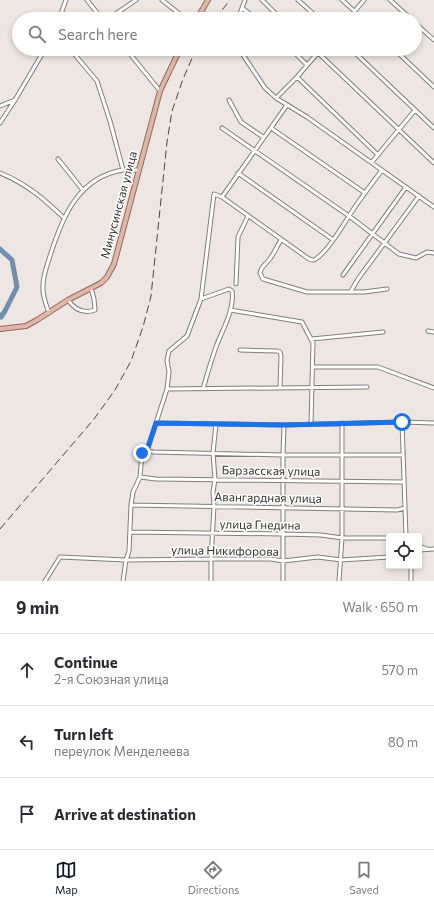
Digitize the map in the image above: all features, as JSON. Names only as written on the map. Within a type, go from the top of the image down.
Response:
[{"type":"main road","points":[[201,12],[207,0]]},
{"type":"main road","name":"Минусинская улица","points":[[0,329],[26,326],[38,320],[68,300],[101,283],[108,277],[114,264],[160,91],[177,56]]},
{"type":"street","points":[[62,12],[66,0]]},
{"type":"street","points":[[87,0],[96,12]]},
{"type":"street","points":[[118,12],[136,0]]},
{"type":"street","points":[[162,0],[177,12]]},
{"type":"street","points":[[241,12],[245,0]]},
{"type":"street","points":[[262,0],[274,12]]},
{"type":"street","points":[[298,0],[311,12]]},
{"type":"street","points":[[342,0],[355,11],[364,0]]},
{"type":"street","points":[[390,0],[403,12]]},
{"type":"street","points":[[242,8],[247,12]]},
{"type":"street","points":[[422,29],[434,40]]},
{"type":"street","points":[[0,123],[41,56]]},
{"type":"street","points":[[76,56],[96,81],[110,121],[123,170]]},
{"type":"street","points":[[132,56],[160,91]]},
{"type":"street","points":[[245,56],[265,88],[276,98],[307,117],[434,206]]},
{"type":"street","points":[[298,56],[307,66]]},
{"type":"street","points":[[276,98],[315,56]]},
{"type":"street","points":[[322,56],[434,163]]},
{"type":"street","points":[[357,56],[434,128]]},
{"type":"street","points":[[401,56],[434,87]]},
{"type":"street","points":[[297,77],[377,154]]},
{"type":"street","points":[[0,106],[15,100]]},
{"type":"street","points":[[229,100],[242,122],[263,137]]},
{"type":"street","points":[[222,197],[287,105]]},
{"type":"street","points":[[372,162],[414,110]]},
{"type":"street","points":[[222,128],[349,216],[399,254],[416,258],[427,252],[434,253]]},
{"type":"street","points":[[271,128],[365,194]]},
{"type":"street","points":[[58,159],[82,189]]},
{"type":"street","points":[[49,313],[43,292],[44,274],[59,229],[82,189],[97,178],[123,170],[139,170]]},
{"type":"street","points":[[123,581],[126,560],[130,551],[131,505],[133,492],[140,476],[142,453],[147,450],[167,389],[169,372],[167,360],[169,351],[187,336],[201,299],[214,194],[222,197],[281,240],[309,259],[313,260],[324,251],[342,228],[382,170]]},
{"type":"street","points":[[0,173],[12,178],[38,194],[64,218]]},
{"type":"street","points":[[238,173],[332,239]]},
{"type":"street","points":[[343,275],[406,187]]},
{"type":"street","points":[[351,291],[358,279],[419,196]]},
{"type":"street","points":[[236,284],[238,237],[248,216]]},
{"type":"street","points":[[281,240],[268,261],[261,269],[260,274],[263,280],[307,292],[378,291],[387,289]]},
{"type":"street","points":[[68,300],[72,306],[80,311],[87,313],[95,310],[91,288]]},
{"type":"street","points":[[201,299],[229,289],[232,291],[233,296],[230,310],[203,389]]},
{"type":"street","points":[[230,310],[302,322],[312,339],[313,366],[310,424]]},
{"type":"street","points":[[428,331],[434,332]]},
{"type":"street","points":[[312,339],[382,332]]},
{"type":"street","points":[[240,350],[280,352],[280,388]]},
{"type":"street","points":[[313,366],[378,366],[434,388]]},
{"type":"street","points":[[167,389],[367,387]]},
{"type":"street","points":[[156,423],[284,425],[402,422],[434,423]]},
{"type":"street","points":[[402,422],[406,533]]},
{"type":"street","points":[[339,581],[343,509],[341,504],[342,423]]},
{"type":"street","points":[[212,581],[211,558],[214,506],[213,492],[215,479],[213,453],[216,424]]},
{"type":"street","points":[[283,581],[284,425]]},
{"type":"street","points":[[147,450],[153,452],[283,455],[402,455]]},
{"type":"street","name":"Барзасская улица","points":[[140,476],[156,479],[403,482]]},
{"type":"street","name":"Авангардная улица","points":[[131,505],[397,510],[405,508]]},
{"type":"street","name":"улица Гнедина","points":[[130,532],[283,534],[320,535],[342,538],[386,538]]},
{"type":"street","points":[[422,547],[427,549]]},
{"type":"street","points":[[422,550],[434,549]]},
{"type":"street","name":"улица Никифорова","points":[[45,581],[60,557],[126,560],[211,558],[271,559],[283,561],[318,558],[340,560],[386,557]]},
{"type":"street","points":[[410,569],[411,581]]},
{"type":"waterway","points":[[0,249],[12,260],[17,287],[1,317],[0,315]]},
{"type":"railway","points":[[221,12],[230,0]]},
{"type":"railway","points":[[0,529],[94,419],[115,390],[131,361],[143,327],[151,296],[167,142],[172,111],[193,56]]},
{"type":"route","points":[[142,453],[147,450],[156,423],[284,425],[402,422]]}]
